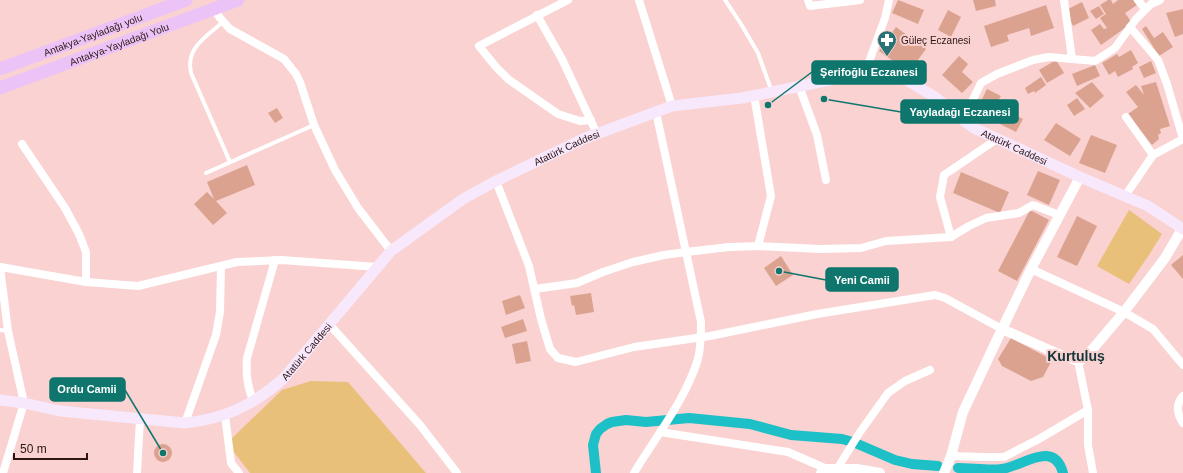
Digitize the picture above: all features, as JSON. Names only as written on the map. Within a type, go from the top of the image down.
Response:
[{"type":"highway","name":"Antakya-Yayladağı yolu","points":[[0,69],[186,0]]},
{"type":"highway","name":"Antakya-Yayladağı Yolu","points":[[0,88],[238,0]]},
{"type":"main road","name":"Atatürk Caddesi","points":[[0,400],[24,403],[60,411],[185,423],[199,422],[225,415],[254,402],[270,391],[330,324],[391,251],[463,199],[496,181],[583,139],[672,106],[742,98],[865,73],[878,72],[900,76],[935,97],[974,128],[1080,177],[1148,206],[1181,234]]},
{"type":"street","points":[[568,0],[478,46],[508,79],[558,114],[580,121],[591,120]]},
{"type":"street","points":[[639,0],[672,106]]},
{"type":"street","points":[[808,0],[810,6],[860,0]]},
{"type":"street","points":[[865,73],[885,18],[889,0]]},
{"type":"street","points":[[1064,0],[1072,59]]},
{"type":"street","points":[[1138,0],[1145,9]]},
{"type":"street","points":[[963,120],[981,83],[996,74],[1033,60],[1050,57],[1095,61],[1115,48],[1145,9],[1151,4],[1160,0]]},
{"type":"street","points":[[214,9],[230,29],[284,59],[291,67],[300,82],[314,125],[335,170],[358,208],[391,251]]},
{"type":"street","points":[[537,15],[562,59],[597,134]]},
{"type":"street","points":[[1125,196],[1153,155],[1183,139],[1168,84],[1158,60],[1130,27]]},
{"type":"street","points":[[799,86],[817,135],[826,180]]},
{"type":"street","points":[[754,95],[771,196],[758,246]]},
{"type":"street","points":[[634,473],[675,411],[690,379],[698,357],[701,337],[701,322],[656,112]]},
{"type":"street","points":[[1126,117],[1153,155]]},
{"type":"street","points":[[951,237],[940,197],[944,174],[997,139]]},
{"type":"street","points":[[22,144],[65,208],[79,234],[86,252],[86,282]]},
{"type":"street","points":[[944,473],[951,456],[963,412],[1031,269],[1080,177]]},
{"type":"street","points":[[496,181],[529,266],[550,349],[558,358],[576,362],[634,347],[701,337],[818,314],[935,295],[945,298],[1002,329],[1063,356],[1078,361],[1085,358],[1124,312],[1165,258],[1181,234]]},
{"type":"street","points":[[535,289],[577,283],[602,272],[633,262],[664,255],[729,247],[758,246],[821,249],[861,248],[886,241],[951,237],[986,218],[1019,213],[1033,205],[1059,215]]},
{"type":"street","points":[[254,402],[247,383],[247,358],[275,260]]},
{"type":"street","points":[[3,473],[24,403],[4,330],[0,267],[86,282],[138,286],[237,262],[275,260],[377,267]]},
{"type":"street","points":[[185,423],[216,336],[220,312],[221,266]]},
{"type":"street","points":[[1031,269],[1124,312],[1153,329],[1183,364]]},
{"type":"street","points":[[330,324],[420,425],[457,473]]},
{"type":"street","points":[[1078,361],[1088,410],[1088,445],[1093,473]]},
{"type":"street","points":[[829,470],[849,450],[860,432],[888,394],[905,381],[930,370]]},
{"type":"street","points":[[1183,396],[1179,401],[1178,410],[1183,424]]},
{"type":"street","points":[[951,456],[1004,457],[1088,410]]},
{"type":"street","points":[[225,415],[231,463],[239,473]]},
{"type":"street","points":[[138,473],[140,419]]},
{"type":"street","points":[[662,429],[788,452],[829,470],[857,468],[880,473]]},
{"type":"lane","points":[[725,0],[758,53],[772,92]]},
{"type":"lane","points":[[223,22],[196,45],[191,54],[190,64],[191,73],[230,162]]},
{"type":"lane","points":[[206,172],[314,125]]},
{"type":"shaded area","points":[[1129,210],[1162,234],[1129,284],[1097,266]]},
{"type":"shaded area","points":[[311,381],[348,382],[426,473],[250,473],[227,443],[282,390]]},
{"type":"building","points":[[898,0],[924,10],[918,24],[892,13]]},
{"type":"building","points":[[973,0],[995,0],[996,6],[976,11]]},
{"type":"building","points":[[1108,0],[1111,0],[1113,4],[1118,0],[1133,0],[1137,5],[1125,13],[1132,23],[1101,45],[1091,30],[1100,24],[1104,29],[1107,28],[1100,18],[1106,14],[1100,5]]},
{"type":"building","points":[[1082,2],[1089,18],[1073,26],[1066,10]]},
{"type":"building","points":[[1046,5],[1054,28],[1031,36],[1029,28],[1007,35],[1009,41],[991,47],[984,26]]},
{"type":"building","points":[[1099,6],[1104,14],[1096,19],[1090,11]]},
{"type":"building","points":[[1183,9],[1183,34],[1175,37],[1166,13]]},
{"type":"building","points":[[948,10],[961,17],[951,37],[938,30]]},
{"type":"building","points":[[1146,26],[1154,38],[1163,32],[1173,47],[1159,56],[1142,29]]},
{"type":"building","points":[[896,27],[926,49],[909,72],[879,51]]},
{"type":"building","points":[[1131,50],[1138,63],[1132,67],[1133,69],[1118,77],[1115,71],[1109,75],[1102,63],[1117,54],[1119,57]]},
{"type":"building","points":[[959,56],[968,64],[962,72],[973,82],[962,93],[942,75]]},
{"type":"building","points":[[1056,60],[1064,73],[1047,83],[1039,70]]},
{"type":"building","points":[[1151,61],[1156,73],[1144,78],[1139,67]]},
{"type":"building","points":[[1095,65],[1100,76],[1077,86],[1072,74]]},
{"type":"building","points":[[1041,77],[1046,85],[1035,93],[1034,91],[1028,94],[1025,88]]},
{"type":"building","points":[[1092,82],[1104,96],[1090,108],[1075,93]]},
{"type":"building","points":[[1156,82],[1170,126],[1160,129],[1161,133],[1158,135],[1159,139],[1152,145],[1128,114],[1138,107],[1126,92],[1136,85],[1144,95],[1141,86]]},
{"type":"building","points":[[987,89],[1001,96],[998,101],[994,100],[992,103],[1023,119],[1016,132],[978,113],[983,104],[980,103]]},
{"type":"building","points":[[1077,98],[1085,109],[1074,116],[1067,105]]},
{"type":"building","points":[[277,108],[283,118],[275,123],[268,113]]},
{"type":"building","points":[[1056,123],[1081,139],[1070,156],[1044,140]]},
{"type":"building","points":[[1091,135],[1117,145],[1105,173],[1079,163]]},
{"type":"building","points":[[247,165],[255,185],[216,201],[227,213],[213,225],[194,204],[207,192],[214,199],[207,182]]},
{"type":"building","points":[[1038,171],[1060,180],[1049,205],[1027,195]]},
{"type":"building","points":[[961,172],[1009,192],[1000,213],[953,193]]},
{"type":"building","points":[[1030,210],[1049,220],[1017,281],[998,271]]},
{"type":"building","points":[[1077,216],[1097,226],[1077,266],[1057,257]]},
{"type":"building","points":[[1183,255],[1183,279],[1171,265]]},
{"type":"building","points":[[781,256],[793,275],[776,286],[764,268]]},
{"type":"building","points":[[591,293],[594,312],[576,315],[570,296]]},
{"type":"building","points":[[520,295],[525,308],[506,315],[502,301]]},
{"type":"building","points":[[523,319],[527,331],[505,338],[501,327]]},
{"type":"building","points":[[1011,338],[1045,356],[1051,362],[1043,377],[1031,381],[1002,366],[998,359]]},
{"type":"building","points":[[527,341],[531,361],[516,364],[512,344]]},
{"type":"building","points":[[163,444],[169,447],[172,453],[169,459],[163,462],[157,459],[154,453],[157,447]]},
{"type":"waterway","points":[[596,473],[593,445],[596,434],[607,424],[626,420],[646,422],[689,418],[750,424],[791,435],[842,439],[853,442],[895,460],[912,464],[938,466]]},
{"type":"waterway","points":[[958,468],[997,470],[1037,457],[1045,456],[1053,458],[1059,463],[1063,473]]},
{"type":"place","name":"Güleç Eczanesi","points":[[887,57]]},
{"type":"place","name":"Yayladağı Eczanesi","points":[[824,99]]},
{"type":"place","name":"Şerifoğlu Eczanesi","points":[[768,105]]},
{"type":"place","name":"Yeni Camii","points":[[779,271]]},
{"type":"place","name":"Ordu Camii","points":[[163,453]]},
{"type":"district","name":"Kurtuluş","points":[[1076,356]]}]
